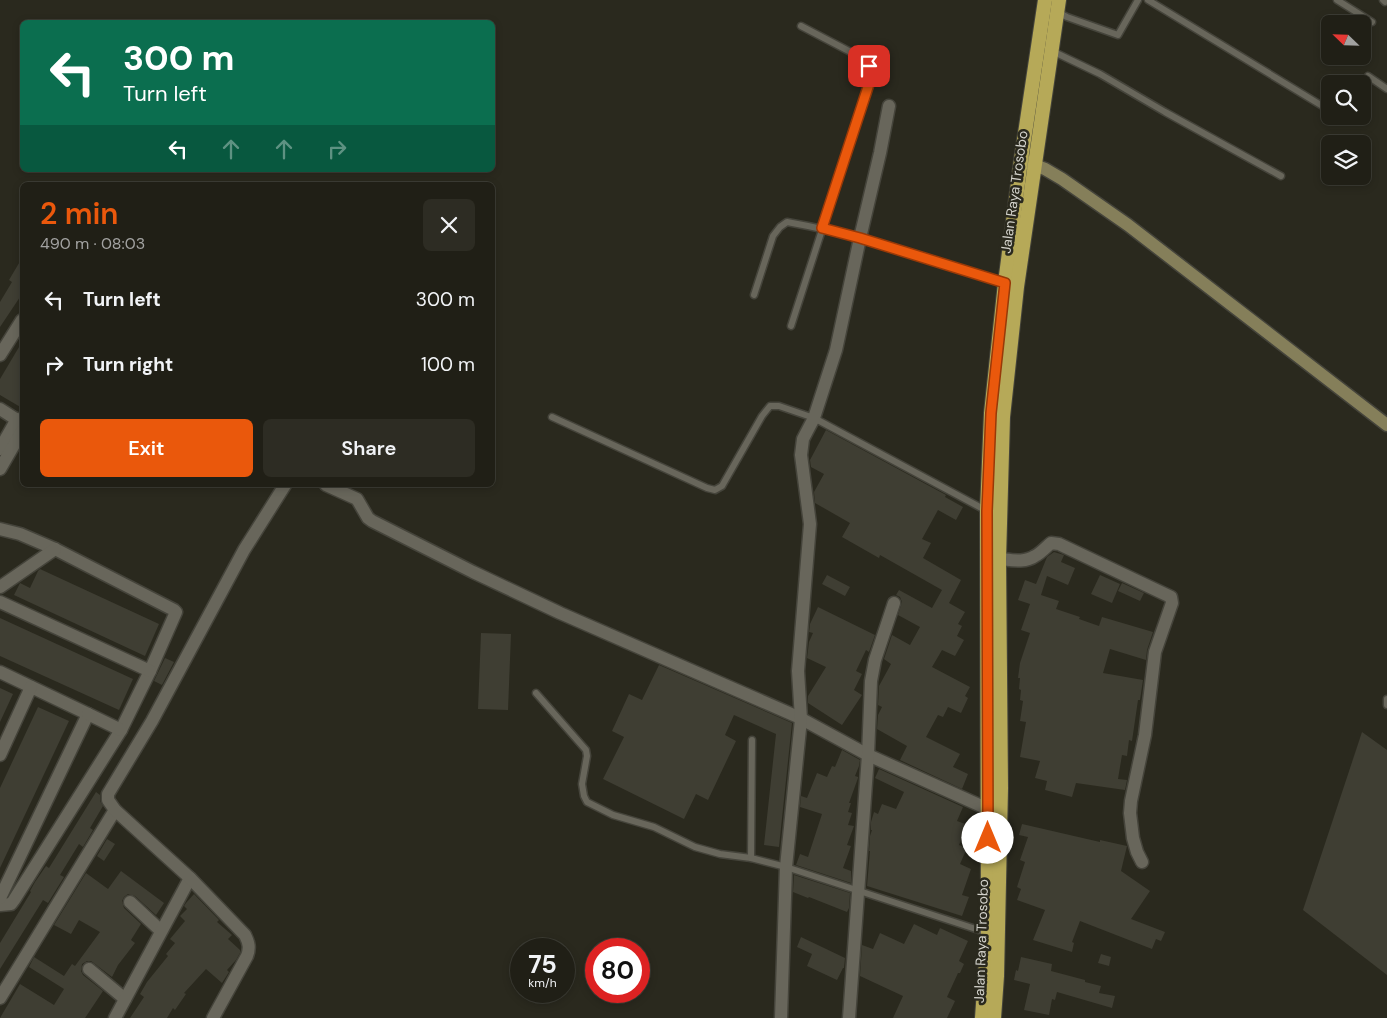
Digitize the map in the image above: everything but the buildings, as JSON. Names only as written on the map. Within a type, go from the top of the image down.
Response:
[{"type":"highway","name":"Jalan Raya Trosobo","points":[[982,1018],[988,933],[992,818],[1001,788],[1002,417],[1021,160],[1045,0]]},
{"type":"highway","name":"Jalan Raya Trosobo","points":[[994,1018],[998,976],[992,818],[987,511],[991,413],[1011,285],[1040,167],[1061,10]]},
{"type":"main road","points":[[1021,160],[1062,178],[1128,225],[1387,425]]},
{"type":"street","points":[[781,1018],[781,866],[796,716],[810,524],[801,455],[803,439],[810,416],[836,350],[889,106]]},
{"type":"street","points":[[0,355],[20,323]]},
{"type":"street","points":[[0,409],[20,421],[0,449]]},
{"type":"street","points":[[0,469],[20,434]]},
{"type":"street","points":[[213,1018],[247,956],[250,946],[246,935],[190,878],[115,810],[108,800],[108,794],[152,721],[244,550],[284,487]]},
{"type":"street","points":[[330,487],[357,499],[368,518],[372,521],[473,572],[560,613],[796,716],[992,818]]},
{"type":"street","points":[[0,529],[20,534],[55,549],[174,610],[175,616],[121,730],[14,900],[11,904],[0,905]]},
{"type":"street","points":[[1003,559],[1029,559],[1037,556],[1051,543],[1059,544],[1171,597],[1172,603],[1156,652],[1144,735],[1131,801],[1130,813],[1133,838],[1142,862]]},
{"type":"street","points":[[0,587],[55,549]]},
{"type":"street","points":[[0,602],[150,671]]},
{"type":"street","points":[[849,1018],[868,755],[871,680],[894,603]]},
{"type":"street","points":[[0,672],[121,730]]},
{"type":"street","points":[[0,754],[31,687]]},
{"type":"street","points":[[0,898],[88,714]]},
{"type":"street","points":[[0,998],[115,810]]},
{"type":"street","points":[[115,1018],[190,878]]},
{"type":"street","points":[[130,902],[161,931]]},
{"type":"street","points":[[89,969],[125,999]]},
{"type":"lane","points":[[1061,10],[1079,21],[1118,35],[1138,0]]},
{"type":"lane","points":[[1148,0],[1321,105]]},
{"type":"lane","points":[[1337,0],[1372,22]]},
{"type":"lane","points":[[792,326],[869,84],[870,71],[868,62],[864,59],[801,26]]},
{"type":"lane","points":[[1056,53],[1100,74],[1164,112],[1281,176]]},
{"type":"lane","points":[[1371,78],[1387,89]]},
{"type":"lane","points":[[754,295],[773,236],[780,227],[788,222],[822,228],[860,238],[1011,285]]},
{"type":"lane","points":[[552,417],[715,490],[722,486],[762,416],[770,406],[779,406],[810,416],[987,511]]},
{"type":"lane","points":[[536,693],[586,750],[588,756],[582,784],[587,802],[613,815],[654,827],[695,848],[720,854],[751,858],[781,866],[988,933]]},
{"type":"lane","points":[[1387,699],[1387,704]]},
{"type":"lane","points":[[751,858],[752,740]]},
{"type":"route","points":[[869,66],[871,78],[822,228],[1005,283],[991,413],[987,511],[988,838]]}]
